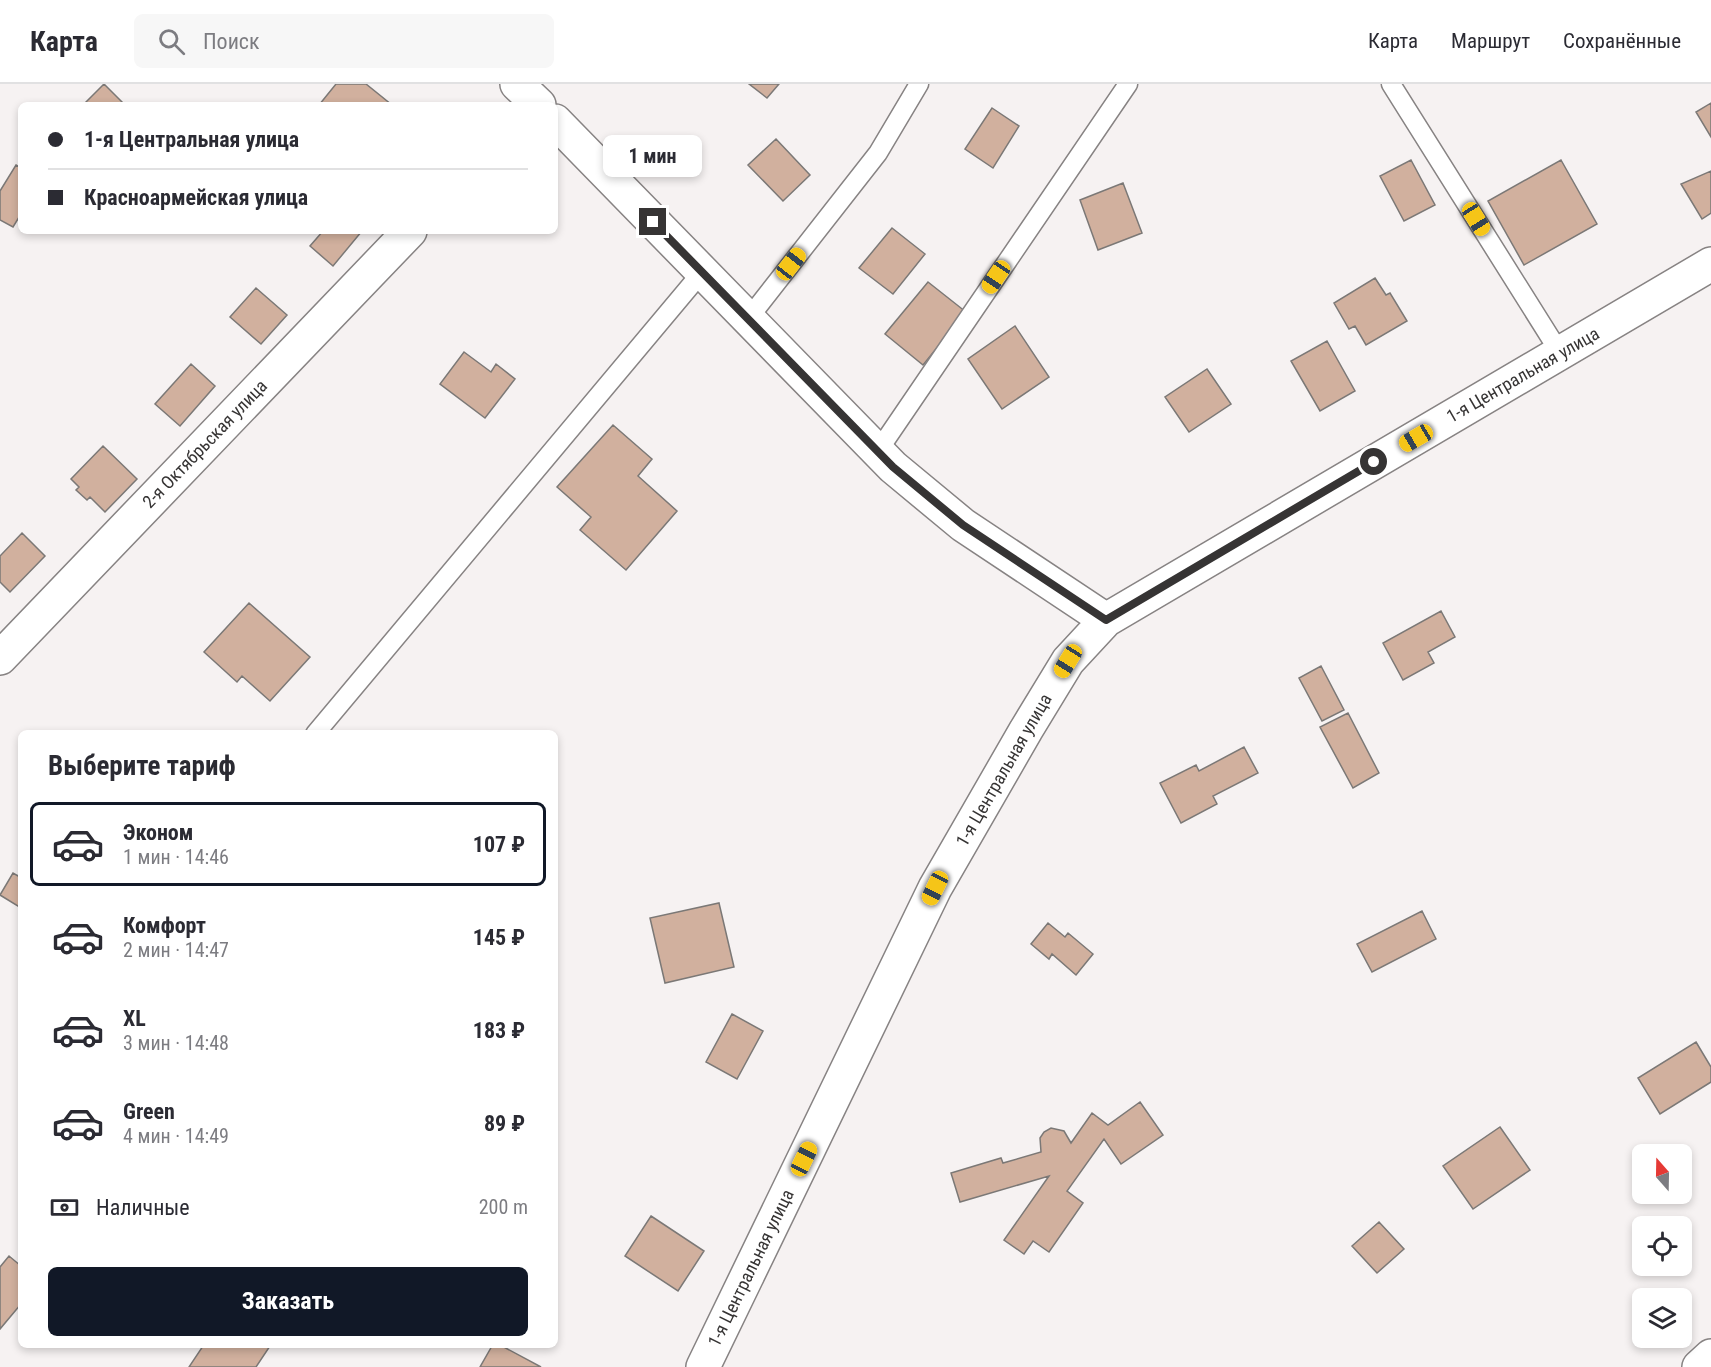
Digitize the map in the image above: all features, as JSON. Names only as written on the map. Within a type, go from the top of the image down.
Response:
[{"type":"street","points":[[558,125],[893,467],[963,525],[1106,620]]},
{"type":"street","name":"2-я Октябрьская улица","points":[[0,658],[407,234]]},
{"type":"street","name":"1-я Центральная улица","points":[[703,1367],[935,888],[1068,661],[1106,620],[1711,264]]},
{"type":"street","points":[[1699,1367],[1711,1356]]},
{"type":"lane","points":[[748,319],[878,153],[919,84]]},
{"type":"lane","points":[[878,451],[1128,84]]},
{"type":"lane","points":[[1391,84],[1560,353]]},
{"type":"lane","points":[[318,730],[702,272]]},
{"type":"building","points":[[104,84],[122,102],[86,102]]},
{"type":"building","points":[[336,84],[366,84],[388,102],[321,102]]},
{"type":"building","points":[[749,84],[779,84],[767,98]]},
{"type":"building","points":[[1711,103],[1711,137],[1696,112]]},
{"type":"building","points":[[992,108],[1019,126],[993,168],[965,149]]},
{"type":"building","points":[[776,139],[810,175],[783,201],[748,165]]},
{"type":"building","points":[[1411,160],[1435,205],[1404,221],[1380,176]]},
{"type":"building","points":[[1561,160],[1597,224],[1524,265],[1488,201]]},
{"type":"building","points":[[16,165],[18,166],[18,219],[13,227],[0,220],[0,191]]},
{"type":"building","points":[[1711,171],[1711,213],[1702,219],[1681,184]]},
{"type":"building","points":[[1123,183],[1142,233],[1098,250],[1080,200]]},
{"type":"building","points":[[892,228],[925,254],[893,294],[859,268]]},
{"type":"building","points":[[320,234],[360,234],[333,266],[310,246]]},
{"type":"building","points":[[1375,278],[1386,295],[1390,293],[1407,321],[1366,345],[1355,326],[1349,329],[1334,303]]},
{"type":"building","points":[[928,282],[966,312],[923,365],[885,334]]},
{"type":"building","points":[[256,288],[287,315],[261,344],[230,317]]},
{"type":"building","points":[[1015,326],[1049,377],[1002,409],[968,359]]},
{"type":"building","points":[[1327,341],[1355,391],[1320,411],[1291,361]]},
{"type":"building","points":[[464,352],[491,372],[496,364],[515,379],[485,418],[440,384]]},
{"type":"building","points":[[191,364],[215,386],[180,426],[155,404]]},
{"type":"building","points":[[1207,369],[1231,404],[1189,432],[1165,397]]},
{"type":"building","points":[[613,425],[652,459],[638,476],[677,511],[626,570],[580,530],[591,517],[557,487]]},
{"type":"building","points":[[103,446],[137,479],[105,512],[90,497],[87,500],[76,490],[79,487],[71,479]]},
{"type":"building","points":[[22,533],[45,556],[10,592],[0,582],[0,556]]},
{"type":"building","points":[[249,603],[310,657],[270,701],[242,676],[237,682],[204,652]]},
{"type":"building","points":[[1441,611],[1455,637],[1428,652],[1434,663],[1403,680],[1383,643]]},
{"type":"building","points":[[1321,666],[1344,710],[1322,721],[1299,678]]},
{"type":"building","points":[[1348,713],[1379,773],[1353,788],[1320,727]]},
{"type":"building","points":[[1244,747],[1258,773],[1213,796],[1217,804],[1181,823],[1160,783],[1196,765],[1199,771]]},
{"type":"building","points":[[13,873],[18,876],[18,906],[0,895]]},
{"type":"building","points":[[719,903],[734,967],[665,983],[650,918]]},
{"type":"building","points":[[1422,911],[1436,939],[1372,972],[1357,944]]},
{"type":"building","points":[[1048,923],[1065,937],[1068,933],[1093,954],[1076,975],[1052,954],[1049,959],[1031,944]]},
{"type":"building","points":[[732,1014],[763,1031],[737,1079],[706,1062]]},
{"type":"building","points":[[1696,1042],[1711,1067],[1711,1082],[1660,1114],[1638,1078]]},
{"type":"building","points":[[1140,1102],[1163,1135],[1121,1164],[1104,1139],[1067,1191],[1083,1203],[1049,1252],[1033,1241],[1024,1254],[1004,1240],[1049,1176],[960,1202],[951,1173],[1001,1158],[1003,1163],[1041,1152],[1040,1138],[1051,1128],[1064,1131],[1071,1143],[1092,1113],[1108,1125]]},
{"type":"building","points":[[1500,1127],[1530,1170],[1473,1209],[1443,1166]]},
{"type":"building","points":[[651,1216],[704,1251],[678,1291],[625,1256]]},
{"type":"building","points":[[1379,1222],[1404,1249],[1377,1273],[1352,1246]]},
{"type":"building","points":[[9,1256],[18,1264],[18,1308],[0,1329],[0,1267]]},
{"type":"building","points":[[202,1348],[269,1348],[256,1367],[189,1367]]},
{"type":"building","points":[[491,1348],[506,1348],[541,1367],[480,1367]]},
{"type":"route","points":[[653,222],[893,467],[963,525],[1106,620],[1374,462]]}]
